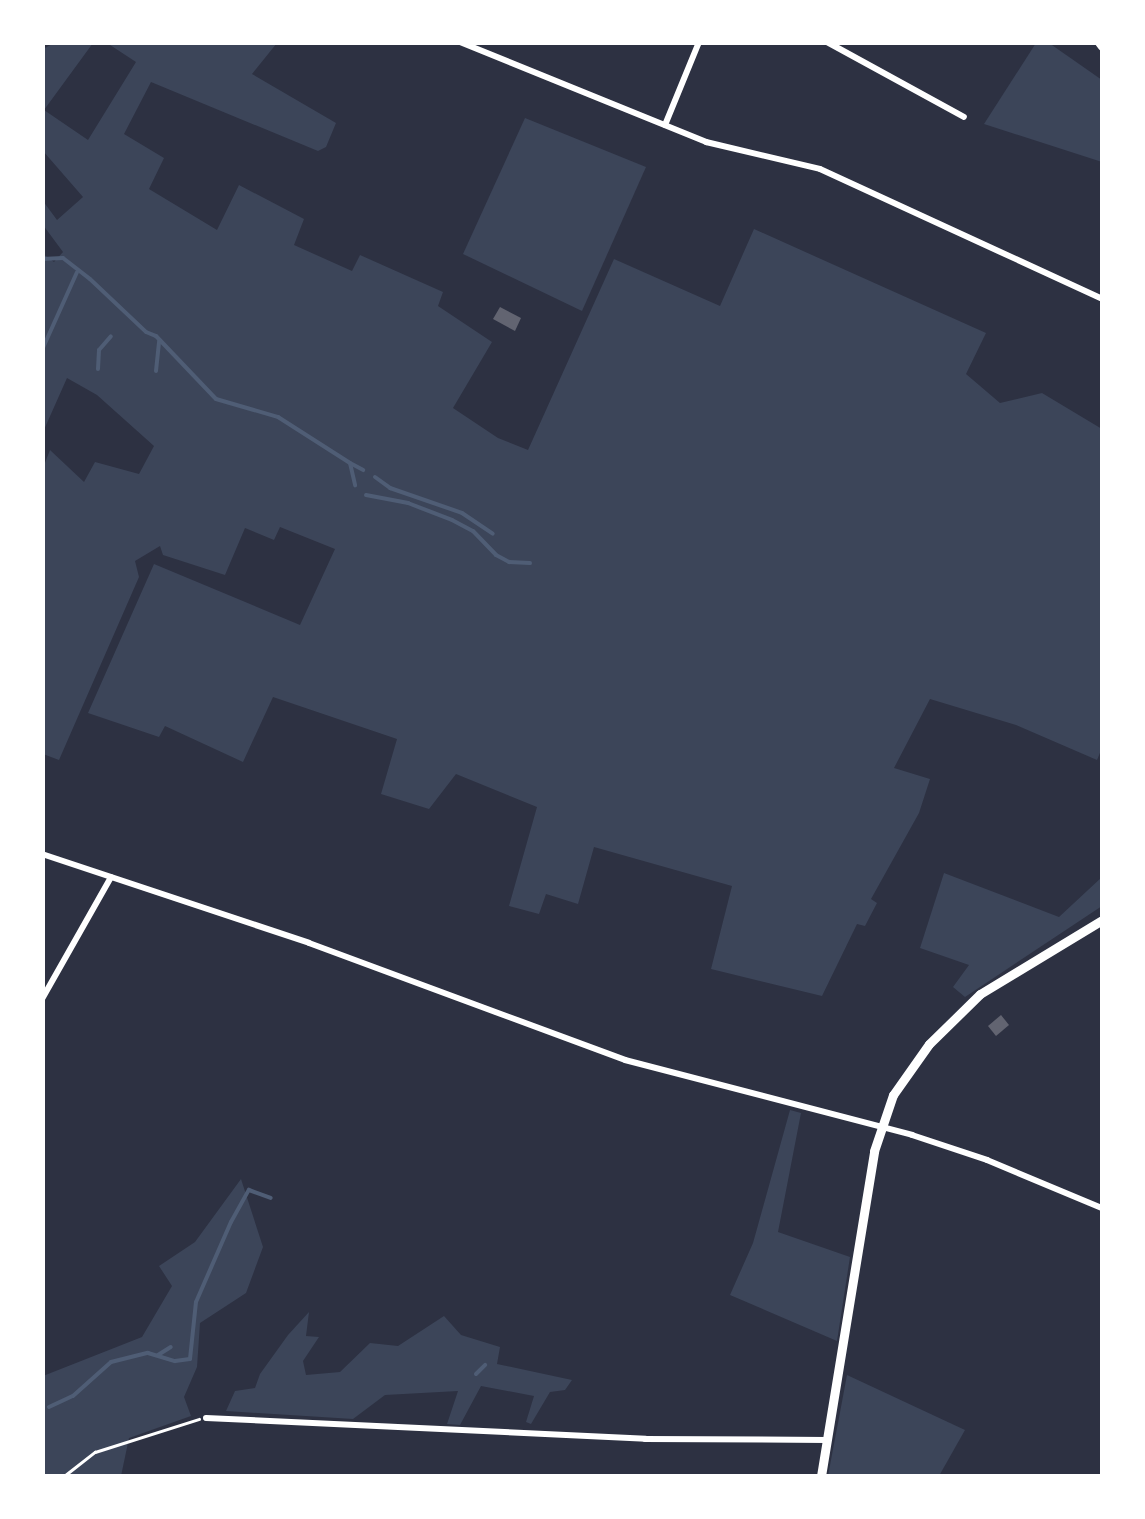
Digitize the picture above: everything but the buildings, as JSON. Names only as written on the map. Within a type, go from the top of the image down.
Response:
[{"type":"main road","points":[[821,1476],[862,1215],[882,1128],[901,1082],[948,1023],[1005,976],[1102,920]]},
{"type":"street","points":[[460,42],[706,142],[820,168],[1102,299]]},
{"type":"street","points":[[665,126],[699,42]]},
{"type":"street","points":[[828,42],[964,117]]},
{"type":"street","points":[[42,854],[371,965],[625,1060],[987,1160],[1102,1208]]},
{"type":"street","points":[[42,999],[111,877]]},
{"type":"street","points":[[206,1418],[645,1439],[827,1440]]},
{"type":"path","points":[[64,1476],[95,1452],[206,1418]]},
{"type":"shaded area","points":[[56,42],[93,43],[44,110],[88,140],[136,62],[107,43],[277,43],[252,74],[336,123],[326,147],[318,151],[151,82],[124,134],[164,158],[149,189],[217,230],[239,185],[304,219],[294,245],[352,271],[360,255],[443,292],[438,306],[492,342],[453,408],[498,438],[528,450],[614,259],[720,306],[754,229],[986,333],[966,374],[1000,403],[1042,393],[1102,429],[1102,748],[1097,760],[1016,725],[930,699],[894,768],[930,779],[919,813],[871,899],[877,903],[865,926],[857,924],[822,996],[711,969],[732,886],[594,847],[578,904],[546,894],[539,914],[509,906],[537,807],[456,774],[429,809],[381,794],[397,739],[273,697],[243,762],[165,726],[159,737],[88,713],[154,564],[300,625],[335,549],[280,527],[274,540],[245,528],[225,575],[163,555],[160,546],[135,561],[139,577],[59,760],[43,754],[43,468],[50,450],[84,482],[95,462],[139,474],[154,446],[97,395],[67,378],[43,432],[43,254],[54,262],[63,252],[43,225],[43,201],[57,220],[83,197],[43,151],[43,49]]},
{"type":"shaded area","points":[[1036,43],[1049,43],[1102,80],[1102,162],[984,124]]},
{"type":"shaded area","points":[[525,118],[646,167],[582,311],[463,254]]},
{"type":"shaded area","points":[[944,873],[1059,917],[1102,877],[1102,906],[965,997],[953,987],[969,965],[920,948]]},
{"type":"shaded area","points":[[790,1110],[801,1113],[778,1232],[850,1257],[837,1341],[730,1295],[753,1243]]},
{"type":"shaded area","points":[[241,1179],[263,1247],[246,1293],[200,1323],[197,1367],[184,1397],[191,1416],[129,1438],[121,1476],[43,1476],[43,1376],[142,1337],[172,1286],[159,1266],[195,1242]]},
{"type":"shaded area","points":[[309,1312],[306,1336],[319,1337],[303,1361],[306,1375],[340,1372],[370,1343],[398,1346],[444,1316],[461,1335],[500,1347],[497,1364],[572,1380],[565,1390],[550,1392],[531,1424],[526,1422],[534,1396],[481,1386],[460,1425],[447,1424],[458,1391],[385,1395],[353,1419],[226,1411],[235,1391],[255,1388],[260,1374]]},
{"type":"shaded area","points":[[847,1375],[965,1430],[939,1476],[828,1476]]},
{"type":"waterway","points":[[42,259],[63,258],[90,279],[146,332],[156,336],[216,399],[278,417],[350,463],[355,485]]},
{"type":"waterway","points":[[42,350],[77,272]]},
{"type":"waterway","points":[[98,369],[99,350],[111,336]]},
{"type":"waterway","points":[[156,371],[159,341]]},
{"type":"waterway","points":[[350,463],[363,470]]},
{"type":"waterway","points":[[375,477],[390,488],[462,513],[493,534]]},
{"type":"waterway","points":[[366,495],[408,503],[452,520],[473,531],[496,555],[509,562],[530,563]]},
{"type":"waterway","points":[[49,1407],[73,1396],[111,1362],[148,1353],[175,1361],[190,1359],[196,1302],[231,1222],[249,1190],[271,1198]]},
{"type":"waterway","points":[[158,1355],[171,1347]]},
{"type":"waterway","points":[[476,1374],[485,1365]]}]
